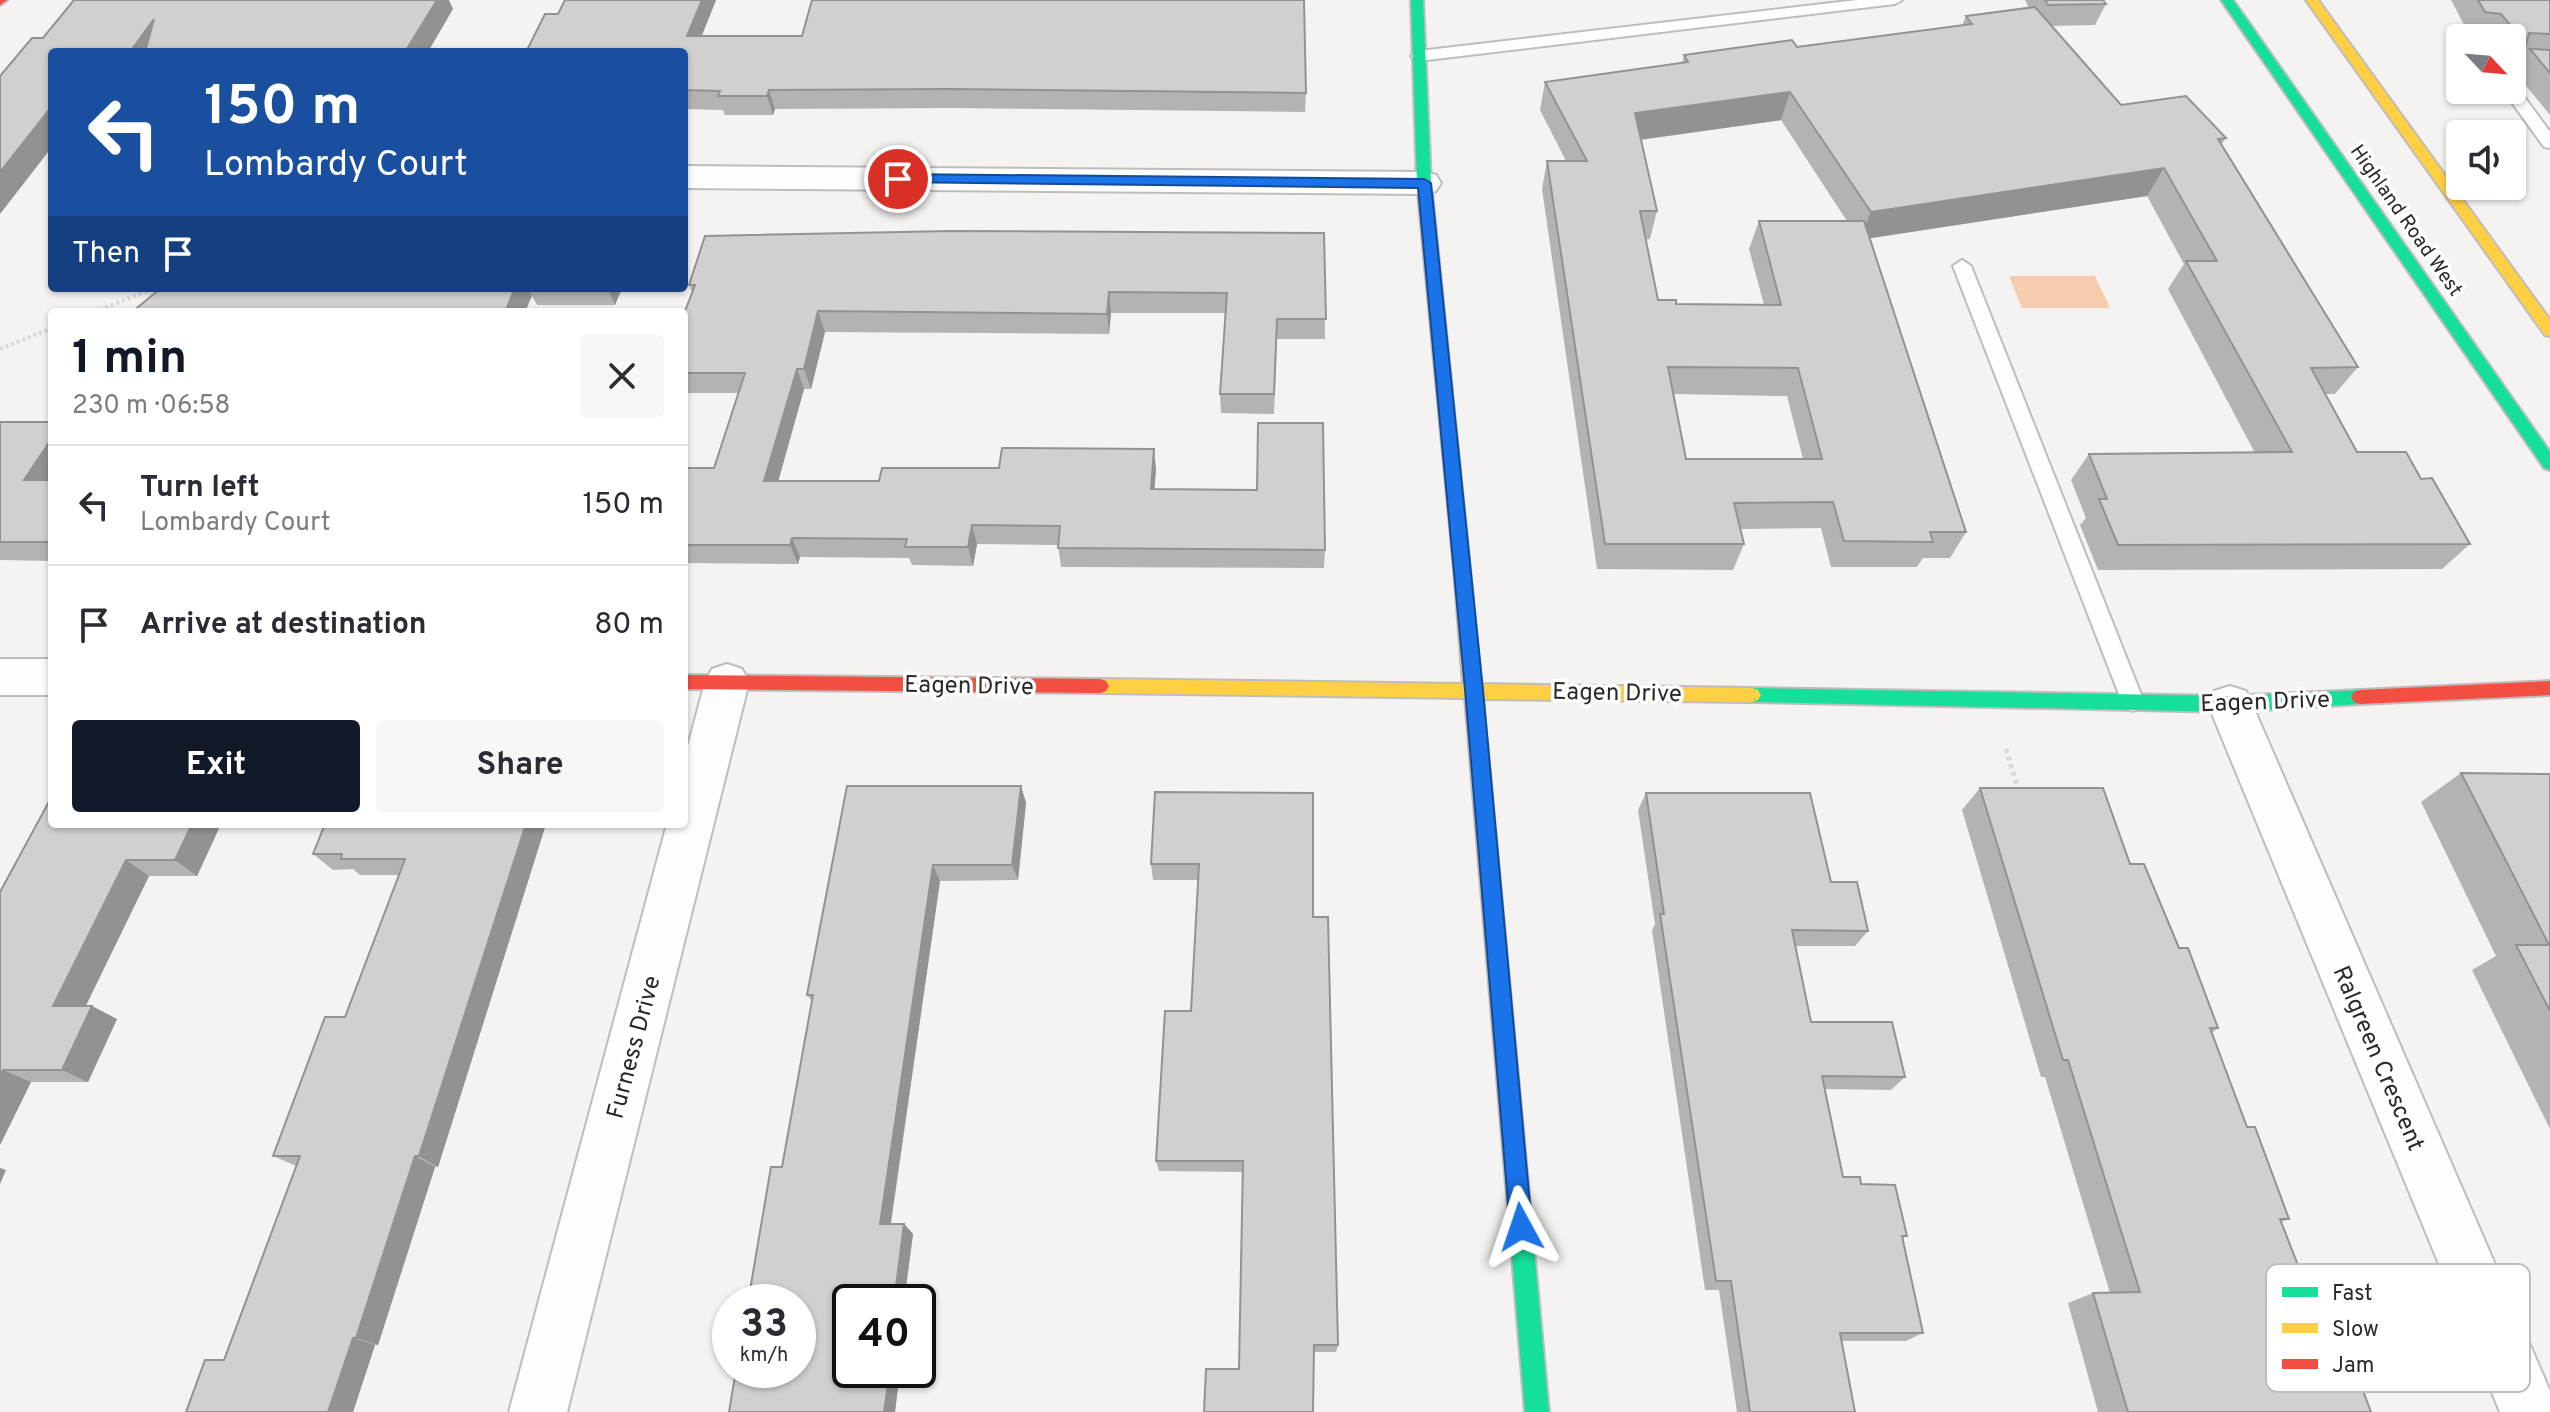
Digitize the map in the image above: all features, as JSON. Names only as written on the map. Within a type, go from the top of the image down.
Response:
[{"type":"street","points":[[1417,0],[1424,183],[1474,690],[1537,1412]]},
{"type":"street","name":"Highland Road West","points":[[2227,0],[2550,464]]},
{"type":"street","points":[[2312,0],[2550,331]]},
{"type":"street","points":[[688,177],[1424,183]]},
{"type":"street","points":[[0,677],[48,677]]},
{"type":"street","name":"Eagen Drive","points":[[705,682],[1474,690],[2230,704],[2550,688]]},
{"type":"street","name":"Furness Drive","points":[[688,756],[705,682]]},
{"type":"street","name":"Ralgreen Crescent","points":[[2230,704],[2466,1264]]},
{"type":"street","name":"Furness Drive","points":[[538,1412],[672,828]]},
{"type":"street","name":"Ralgreen Crescent","points":[[2521,1392],[2529,1412]]},
{"type":"lane","points":[[1419,56],[1895,0]]},
{"type":"lane","points":[[2526,62],[2550,63]]},
{"type":"lane","points":[[2521,104],[2550,143]]},
{"type":"lane","points":[[1962,266],[2133,702]]},
{"type":"path","points":[[104,308],[145,292]]},
{"type":"path","points":[[0,349],[48,330]]},
{"type":"path","points":[[2005,745],[2020,797]]},
{"type":"shaded area","points":[[2009,276],[2095,276],[2110,308],[2022,308]]},
{"type":"building","points":[[74,0],[437,0],[407,48],[146,48],[154,19],[133,48],[48,48],[48,111],[0,172],[0,76],[32,38],[43,38]]},
{"type":"building","points":[[565,0],[702,0],[687,36],[802,36],[812,0],[1304,0],[1306,93],[950,89],[769,90],[767,96],[718,96],[720,91],[688,90],[688,48],[528,48],[545,14],[558,14]]},
{"type":"building","points":[[2045,0],[2103,0],[2106,4],[2048,5]]},
{"type":"building","points":[[2478,0],[2550,0],[2550,34],[2529,33],[2526,44],[2526,24],[2509,24],[2501,14],[2485,12]]},
{"type":"building","points":[[2035,7],[2121,105],[2186,96],[2226,138],[2218,139],[2358,367],[2311,368],[2357,452],[2406,452],[2421,479],[2432,478],[2470,544],[2118,545],[2099,499],[2107,499],[2089,454],[2292,452],[2186,261],[2217,261],[2164,168],[1871,212],[1790,92],[1635,113],[1657,211],[1640,211],[1658,300],[1676,300],[1676,304],[1781,305],[1759,221],[1864,221],[1966,532],[1930,532],[1933,542],[1844,541],[1833,502],[1734,503],[1744,544],[1605,544],[1547,161],[1587,161],[1545,82],[1688,62],[1684,55],[1792,40],[1797,47],[1972,24],[1966,16]],"holes":[[[1668,367],[1798,368],[1822,459],[1686,459]]]},
{"type":"building","points":[[2530,49],[2550,50],[2550,73]]},
{"type":"building","points":[[951,231],[1324,233],[1326,319],[1277,319],[1274,394],[1220,394],[1227,293],[1109,292],[1107,314],[818,311],[804,369],[797,369],[764,481],[879,481],[882,468],[999,468],[1002,448],[1154,449],[1151,489],[1257,490],[1258,423],[1323,423],[1325,550],[1058,548],[1060,526],[972,525],[968,547],[905,547],[907,539],[792,538],[790,545],[688,545],[688,468],[714,468],[745,373],[688,373],[686,308],[695,285],[689,285],[705,236]]},
{"type":"building","points":[[156,292],[513,292],[507,308],[137,308]]},
{"type":"building","points":[[0,422],[48,422],[48,444],[24,480],[48,480],[48,542],[0,542]]},
{"type":"building","points":[[2461,773],[2550,774],[2550,1011],[2516,945],[2549,945]]},
{"type":"building","points":[[847,786],[1021,786],[1012,865],[933,865],[880,1224],[904,1224],[896,1284],[832,1284],[832,1388],[887,1388],[884,1412],[729,1412],[733,1388],[816,1388],[816,1284],[751,1284],[771,1167],[782,1167],[813,995],[807,995]]},
{"type":"building","points":[[1980,788],[2103,788],[2130,864],[2144,864],[2179,948],[2188,948],[2218,1028],[2210,1028],[2247,1127],[2255,1127],[2289,1219],[2280,1219],[2298,1264],[2266,1264],[2266,1392],[2364,1392],[2371,1412],[2128,1412],[2093,1293],[2140,1292],[2068,1060],[2063,1060]]},
{"type":"building","points":[[1155,792],[1313,793],[1313,917],[1328,917],[1338,1345],[1314,1345],[1313,1412],[1204,1412],[1206,1369],[1239,1369],[1243,1161],[1156,1161],[1165,1011],[1191,1011],[1199,864],[1151,864]]},
{"type":"building","points":[[1646,793],[1810,793],[1831,882],[1857,882],[1868,931],[1792,930],[1811,1022],[1892,1022],[1905,1077],[1822,1076],[1843,1177],[1860,1177],[1861,1184],[1895,1185],[1907,1236],[1902,1236],[1923,1333],[1840,1333],[1855,1412],[1750,1412],[1731,1281],[1716,1281],[1660,914],[1664,914]]},
{"type":"building","points":[[48,803],[48,828],[190,828],[175,860],[126,860],[53,1006],[92,1006],[62,1070],[3,1070],[0,1075],[0,892]]},
{"type":"building","points":[[323,828],[525,828],[419,1156],[415,1156],[356,1338],[353,1338],[328,1412],[186,1412],[205,1360],[224,1360],[300,1156],[273,1156],[325,1017],[345,1017],[405,859],[341,859],[342,854],[313,854]]},
{"type":"traffic: fast","points":[[1417,0],[1424,183],[1462,569]]},
{"type":"traffic: fast","points":[[2227,0],[2550,464]]},
{"type":"traffic: fast","points":[[1752,695],[2230,704],[2360,697]]},
{"type":"traffic: fast","points":[[1516,1173],[1537,1412]]},
{"type":"traffic: slow","points":[[2312,0],[2550,331]]},
{"type":"traffic: slow","points":[[1462,569],[1516,1173]]},
{"type":"traffic: slow","points":[[1100,686],[1752,695]]},
{"type":"traffic: jam","points":[[688,682],[1100,686]]},
{"type":"traffic: jam","points":[[2360,697],[2550,688]]},
{"type":"route","points":[[898,179],[1424,183],[1474,690],[1521,1227]]}]
